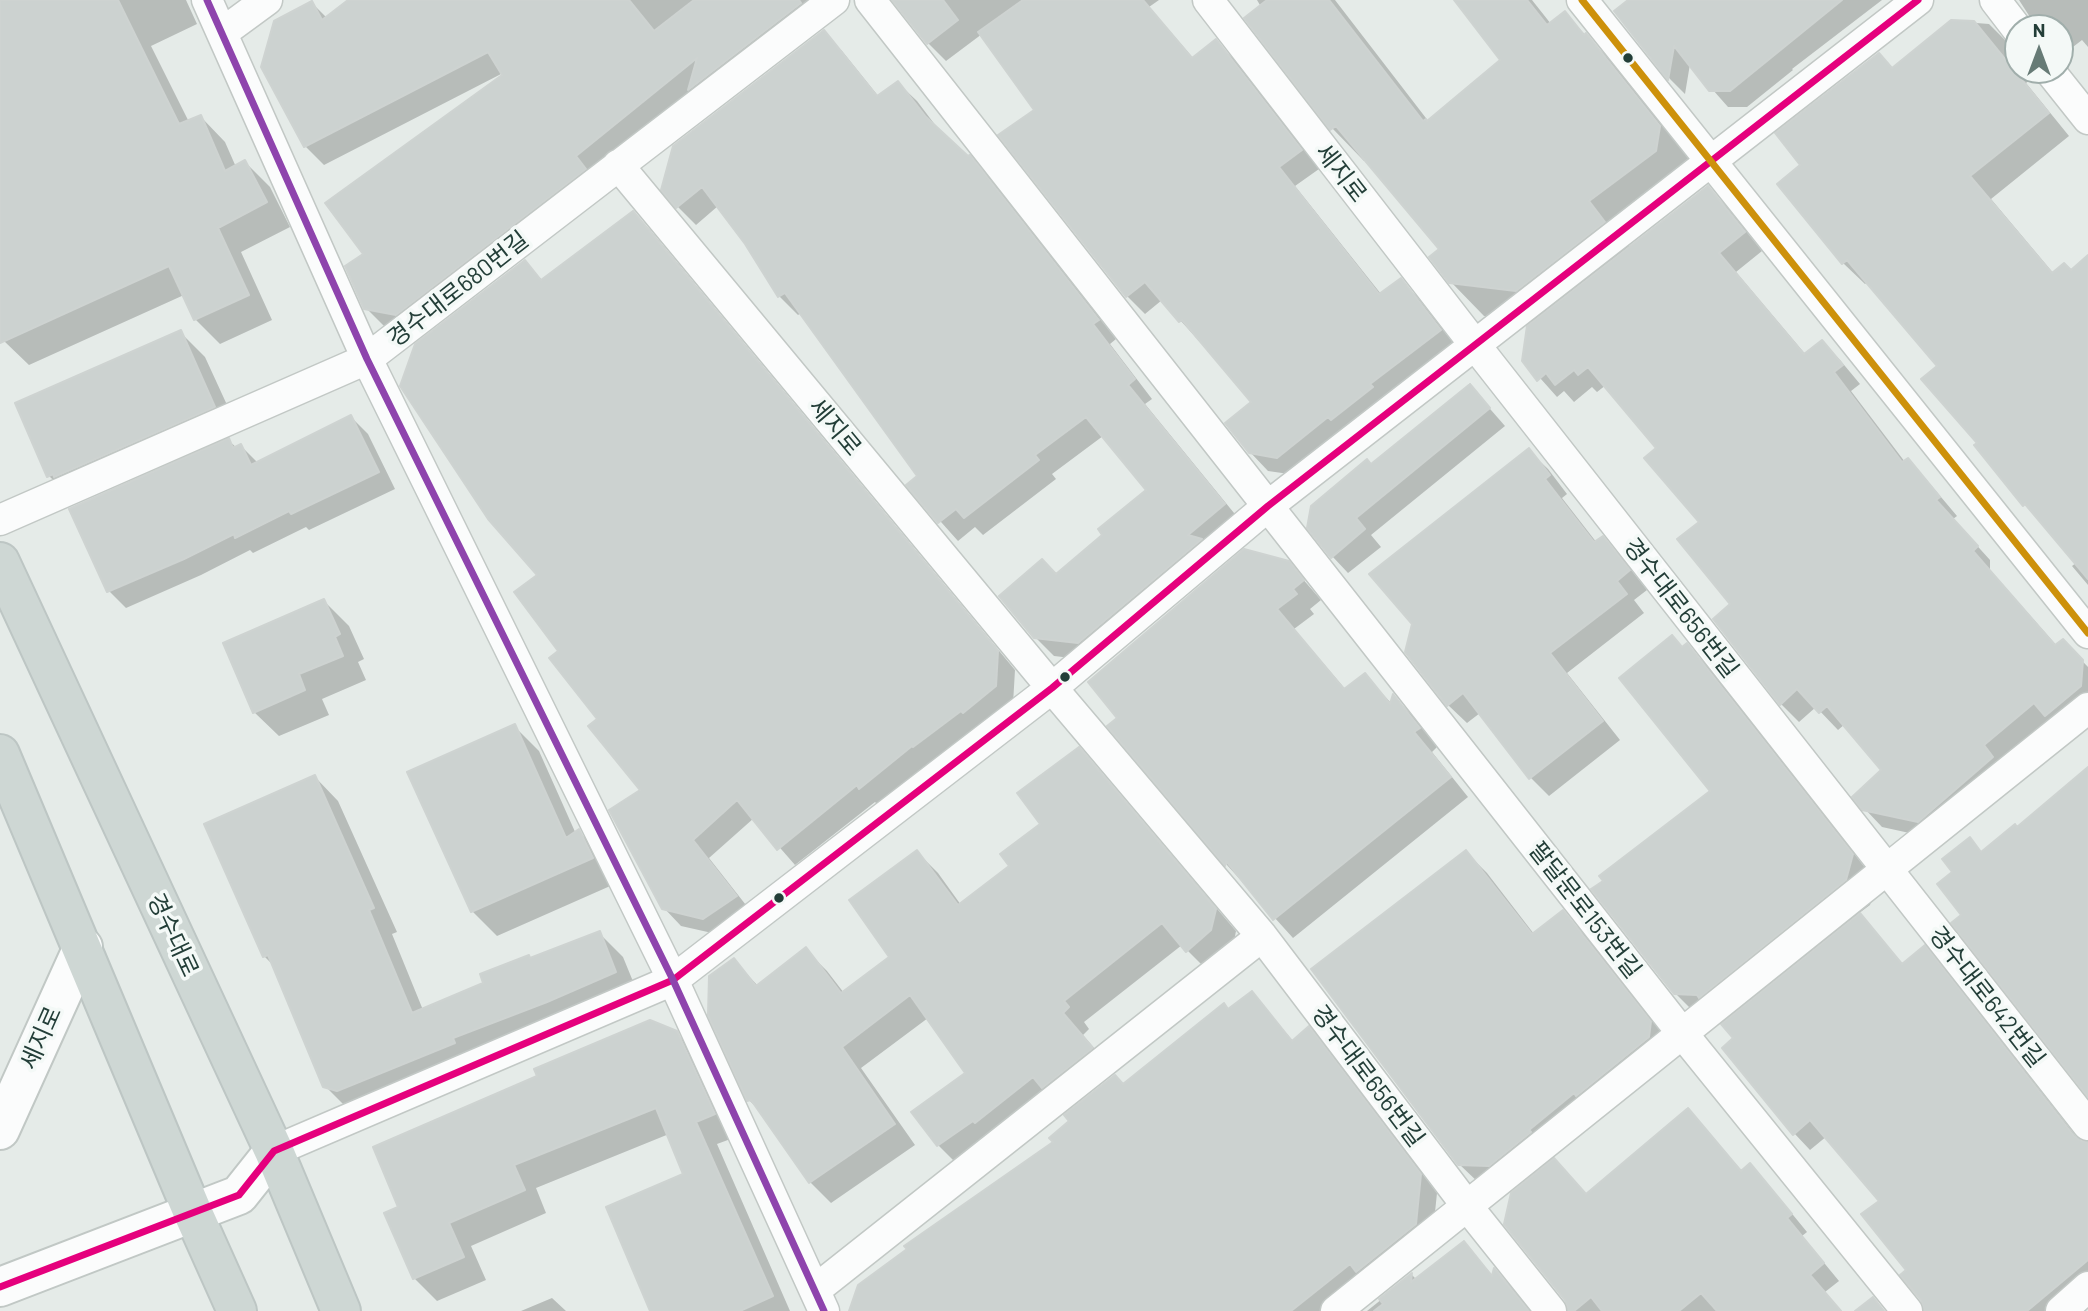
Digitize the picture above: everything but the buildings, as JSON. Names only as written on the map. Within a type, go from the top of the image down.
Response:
[{"type":"main road","name":"경수대로","points":[[0,562],[274,1152],[341,1311]]},
{"type":"main road","points":[[0,754],[193,1213],[237,1311]]},
{"type":"street","points":[[207,0],[367,359],[673,980],[820,1300],[1262,936]]},
{"type":"street","points":[[222,33],[267,0]]},
{"type":"street","name":"경수대로680번길","points":[[0,520],[367,359],[834,0]]},
{"type":"street","points":[[870,0],[1268,506]]},
{"type":"street","name":"세지로","points":[[1208,0],[1475,345]]},
{"type":"street","points":[[1582,0],[2088,633]]},
{"type":"street","points":[[0,1287],[239,1195],[274,1152],[673,980],[1052,688],[1268,506],[1918,0]]},
{"type":"street","points":[[1995,0],[2006,14]]},
{"type":"street","points":[[2060,84],[2088,119]]},
{"type":"street","name":"세지로","points":[[618,165],[1052,688]]},
{"type":"street","name":"경수대로656번길","points":[[1475,345],[1886,870]]},
{"type":"street","name":"팔달문로153번길","points":[[1268,506],[1682,1033],[1907,1311]]},
{"type":"street","name":"경수대로656번길","points":[[1052,688],[1262,936],[1467,1206]]},
{"type":"street","points":[[1336,1311],[2088,708]]},
{"type":"street","name":"경수대로642번길","points":[[1886,870],[2088,1125]]},
{"type":"street","name":"세지로","points":[[0,1130],[83,947]]},
{"type":"street","points":[[1467,1206],[1550,1311]]},
{"type":"street","points":[[2061,1311],[2088,1287]]},
{"type":"transit line","points":[[207,0],[367,359],[673,980],[824,1311]]},
{"type":"transit line","points":[[1582,0],[2088,633]]},
{"type":"transit line","points":[[0,1287],[239,1195],[274,1151],[673,980],[1052,688],[1268,506],[1918,0]]}]
